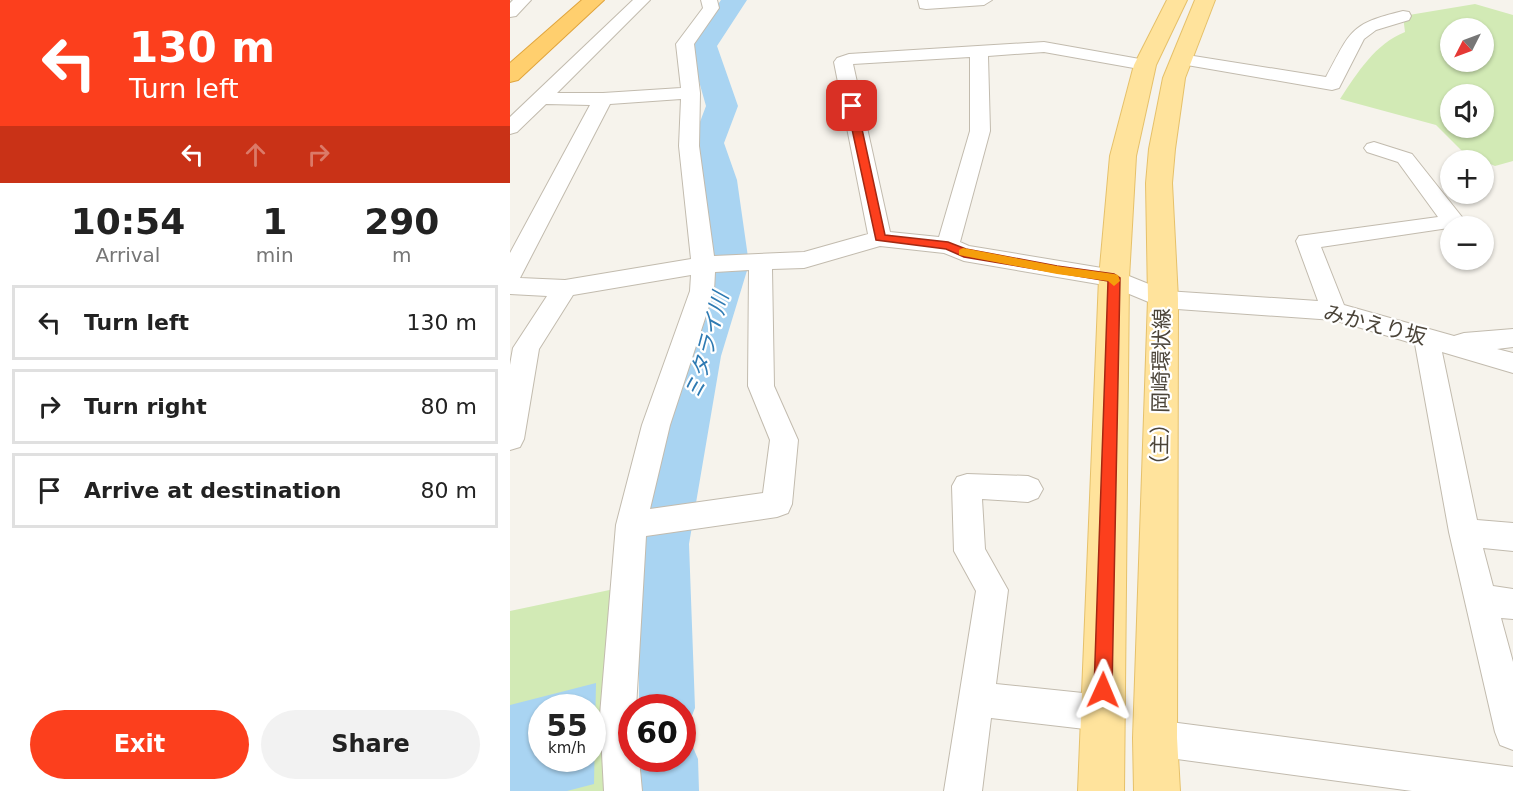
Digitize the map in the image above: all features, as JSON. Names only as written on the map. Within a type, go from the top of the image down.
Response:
[{"type":"highway","points":[[526,34],[567,0]]},
{"type":"highway","points":[[510,75],[594,0]]},
{"type":"main road","points":[[1101,791],[1114,278],[1123,156],[1145,65],[1177,0]]},
{"type":"main road","name":"（主）岡崎環状線","points":[[1157,791],[1155,738],[1163,299],[1159,183],[1174,78],[1205,0]]},
{"type":"street","points":[[510,12],[524,0]]},
{"type":"street","points":[[510,128],[642,0]]},
{"type":"street","points":[[623,791],[618,715],[631,525],[656,425],[702,291],[708,265],[689,146],[691,93],[685,44],[711,8],[709,0]]},
{"type":"street","points":[[926,0],[926,4],[984,0]]},
{"type":"street","points":[[1181,59],[1332,84],[1357,36],[1370,26],[1403,16]]},
{"type":"street","points":[[510,286],[565,288],[708,265],[804,260],[880,238],[843,62],[849,58],[1044,47],[1145,65]]},
{"type":"street","points":[[948,246],[980,131],[979,51]]},
{"type":"street","points":[[542,98],[603,99],[691,93]]},
{"type":"street","points":[[510,275],[603,99]]},
{"type":"street","points":[[1334,311],[1307,241],[1454,222],[1405,158],[1374,148]]},
{"type":"street","name":"みかえり坂","points":[[880,238],[948,246],[964,253],[1114,278],[1163,299],[1334,311],[1513,363]]},
{"type":"street","points":[[631,525],[777,504],[784,440],[761,386],[759,291],[753,262]]},
{"type":"street","points":[[510,439],[526,348],[565,288]]},
{"type":"street","points":[[1513,338],[1437,340],[1464,532],[1513,732]]},
{"type":"street","points":[[963,791],[992,590],[970,550],[968,486],[1028,489]]},
{"type":"street","points":[[1464,532],[1513,537]]},
{"type":"street","points":[[1481,600],[1513,604]]},
{"type":"street","points":[[976,699],[1102,713]]},
{"type":"street","points":[[1155,738],[1513,786]]},
{"type":"green space","points":[[1475,4],[1513,15],[1513,161],[1495,166],[1494,150],[1461,150],[1449,138],[1494,138],[1494,84],[1440,84],[1440,129],[1436,125],[1340,99],[1376,51],[1394,37],[1405,32],[1403,16]]},
{"type":"green space","points":[[619,588],[615,791],[510,791],[510,611]]},
{"type":"water","points":[[596,683],[596,694],[553,694]]},
{"type":"water","points":[[528,700],[528,772],[594,772],[594,784],[567,791],[510,791],[510,705]]},
{"type":"waterway","name":"ミタライ川","points":[[667,694],[664,544],[700,356],[730,264],[720,180],[708,143],[722,106],[703,46],[734,0]]},
{"type":"waterway","name":"ミタライ川","points":[[668,772],[669,791]]},
{"type":"slow traffic","points":[[963,252],[1114,278],[1114,281]]},
{"type":"route","points":[[852,106],[880,238],[948,246],[964,253],[1114,278],[1103,690]]}]
